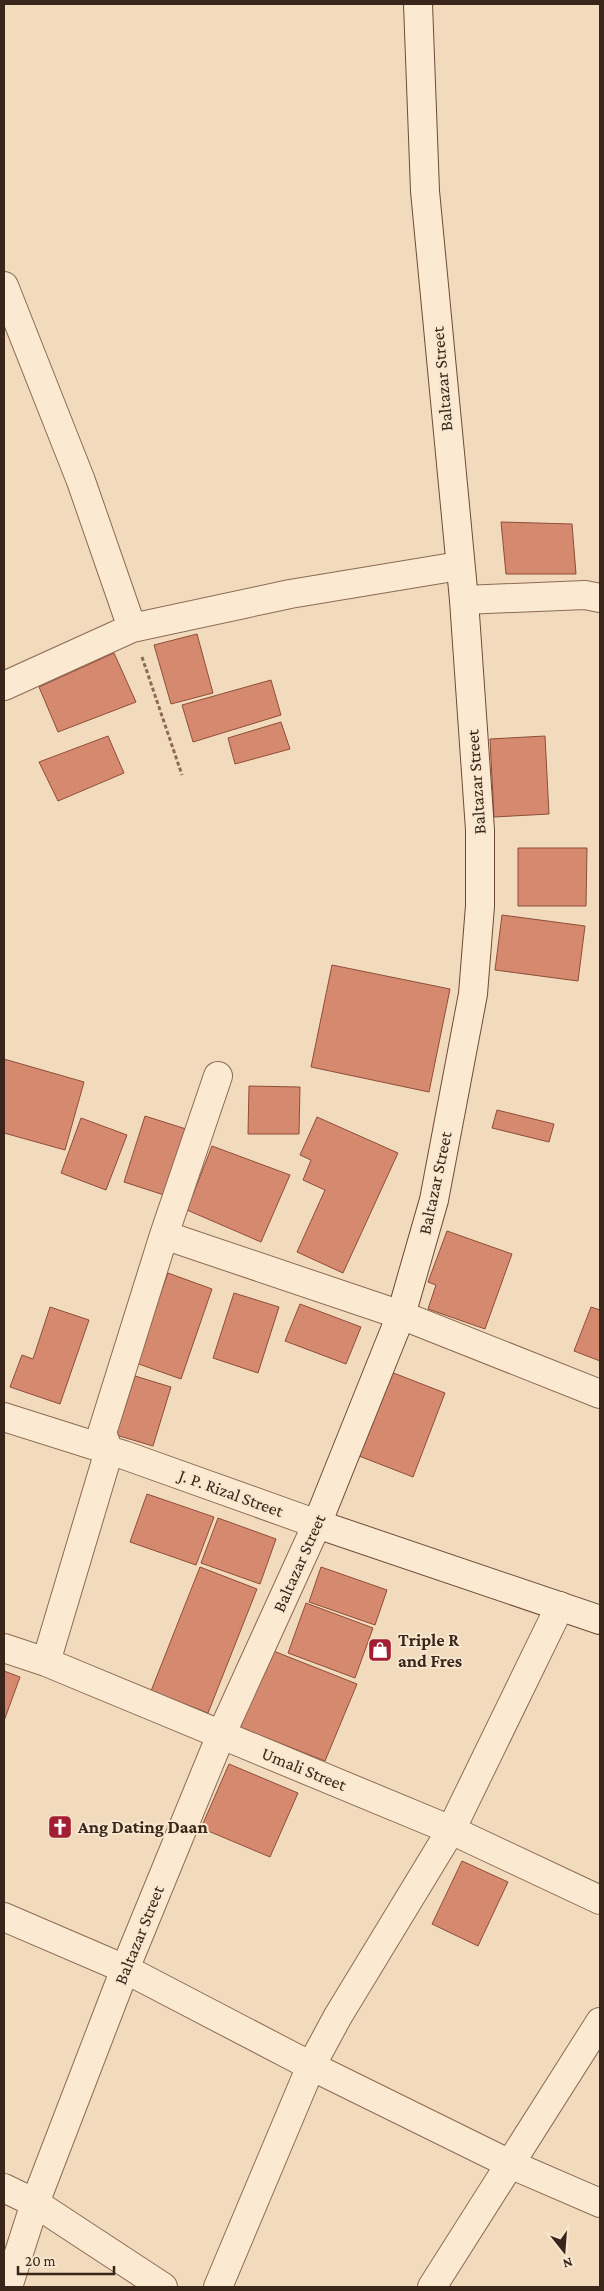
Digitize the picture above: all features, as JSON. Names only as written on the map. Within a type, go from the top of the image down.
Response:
[{"type":"street","name":"Baltazar Street","points":[[8,2287],[35,2203],[125,1969],[221,1735],[317,1524],[400,1315],[434,1200],[473,994],[480,906],[480,830],[464,600],[459,566],[425,191],[418,4]]},
{"type":"street","points":[[4,286],[81,481],[132,628]]},
{"type":"street","points":[[4,686],[132,628],[290,594],[459,566]]},
{"type":"street","points":[[464,600],[585,596],[600,598]]},
{"type":"street","points":[[46,1662],[109,1451],[102,1433],[164,1235],[218,1076]]},
{"type":"street","points":[[164,1235],[400,1315],[600,1394]]},
{"type":"street","name":"J. P. Rizal Street","points":[[4,1418],[109,1451],[600,1620]]},
{"type":"street","points":[[218,2287],[311,2066],[338,2016],[451,1830],[560,1606]]},
{"type":"street","name":"Umali Street","points":[[4,1648],[46,1662],[451,1830],[600,1900]]},
{"type":"street","points":[[4,1917],[125,1969],[311,2066],[510,2164],[600,2203]]},
{"type":"street","points":[[432,2287],[600,2022]]},
{"type":"street","points":[[4,2188],[35,2203],[164,2287]]},
{"type":"path","points":[[132,628],[182,774]]},
{"type":"building","points":[[501,522],[572,524],[576,574],[506,574]]},
{"type":"building","points":[[197,634],[213,693],[171,704],[154,645]]},
{"type":"building","points":[[114,653],[136,702],[58,732],[39,687]]},
{"type":"building","points":[[271,680],[281,715],[193,742],[182,705]]},
{"type":"building","points":[[281,722],[290,749],[235,764],[228,738]]},
{"type":"building","points":[[108,736],[124,773],[58,801],[39,762]]},
{"type":"building","points":[[545,736],[549,814],[494,817],[490,739]]},
{"type":"building","points":[[518,848],[587,848],[586,906],[518,906]]},
{"type":"building","points":[[502,915],[585,926],[578,981],[495,970]]},
{"type":"building","points":[[332,965],[450,989],[429,1092],[311,1067]]},
{"type":"building","points":[[4,1059],[84,1082],[65,1150],[4,1133]]},
{"type":"building","points":[[249,1086],[300,1087],[299,1134],[248,1134]]},
{"type":"building","points":[[497,1110],[554,1124],[549,1142],[492,1128]]},
{"type":"building","points":[[145,1116],[186,1129],[164,1195],[124,1182]]},
{"type":"building","points":[[317,1117],[398,1153],[343,1273],[297,1252],[325,1190],[303,1180],[311,1160],[300,1155]]},
{"type":"building","points":[[81,1118],[127,1135],[106,1190],[61,1173]]},
{"type":"building","points":[[212,1146],[290,1175],[261,1242],[187,1210]]},
{"type":"building","points":[[447,1231],[512,1254],[485,1329],[428,1309],[436,1285],[428,1282]]},
{"type":"building","points":[[168,1273],[212,1289],[181,1379],[136,1363]]},
{"type":"building","points":[[234,1293],[279,1307],[258,1373],[213,1358]]},
{"type":"building","points":[[300,1304],[361,1327],[346,1364],[285,1341]]},
{"type":"building","points":[[50,1307],[89,1320],[60,1404],[10,1387],[22,1355],[33,1359]]},
{"type":"building","points":[[591,1307],[600,1310],[600,1361],[574,1351]]},
{"type":"building","points":[[391,1372],[445,1393],[413,1477],[359,1456]]},
{"type":"building","points":[[135,1376],[171,1387],[153,1446],[116,1435]]},
{"type":"building","points":[[147,1494],[214,1517],[196,1565],[130,1542]]},
{"type":"building","points":[[218,1518],[276,1539],[260,1584],[201,1563]]},
{"type":"building","points":[[200,1567],[257,1589],[208,1713],[151,1691]]},
{"type":"building","points":[[321,1567],[387,1590],[375,1625],[309,1602]]},
{"type":"building","points":[[306,1603],[373,1628],[355,1678],[288,1653]]},
{"type":"building","points":[[271,1650],[357,1684],[325,1761],[239,1727]]},
{"type":"building","points":[[4,1671],[20,1677],[4,1721]]},
{"type":"building","points":[[229,1764],[298,1793],[270,1857],[201,1828]]},
{"type":"building","points":[[462,1861],[508,1882],[478,1946],[432,1924]]},
{"type":"place","name":"Triple R and Fres","points":[[380,1650]]},
{"type":"place","name":"Ang Dating Daan","points":[[60,1827]]}]
